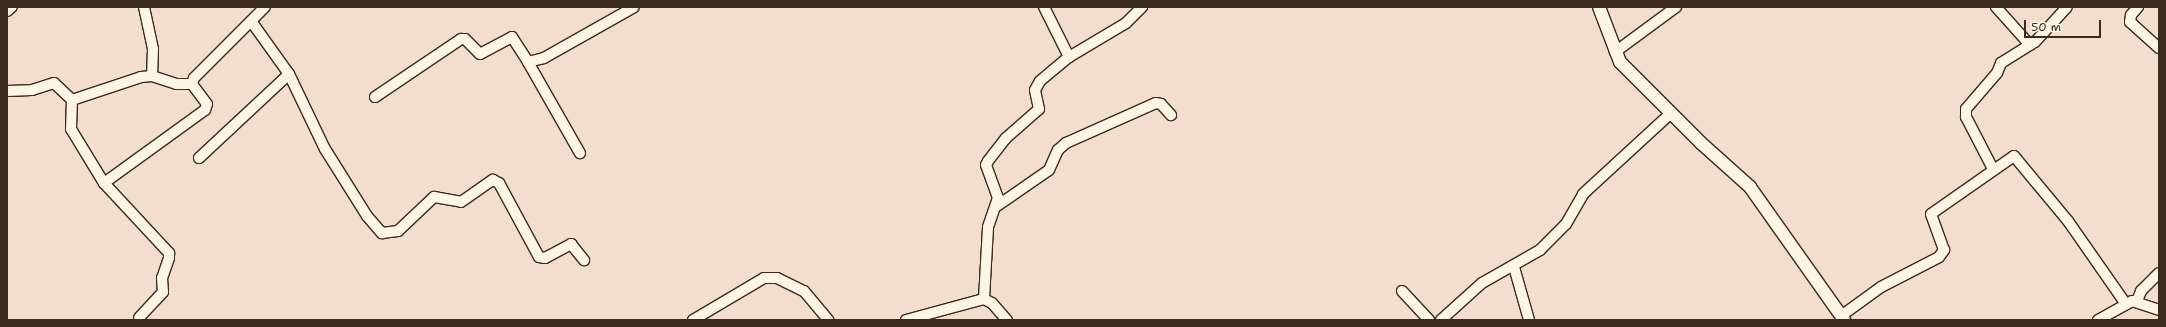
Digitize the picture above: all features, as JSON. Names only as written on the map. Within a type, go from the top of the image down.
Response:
[{"type":"street","points":[[7,11],[12,7]]},
{"type":"street","points":[[144,7],[153,49],[152,76]]},
{"type":"street","points":[[192,84],[199,72],[265,7]]},
{"type":"street","points":[[528,62],[544,58],[634,7]]},
{"type":"street","points":[[1044,7],[1069,57]]},
{"type":"street","points":[[984,299],[988,227],[997,206],[998,198],[986,165],[988,161],[1016,127],[1039,109],[1035,90],[1040,81],[1069,57],[1126,22],[1142,7]]},
{"type":"street","points":[[1599,7],[1620,62],[1671,113],[1750,187],[1842,318],[1881,287],[1940,257],[1944,250],[1931,214],[1993,169],[2011,158],[2017,157],[2068,221],[2126,304]]},
{"type":"street","points":[[1615,52],[1676,7]]},
{"type":"street","points":[[1996,7],[2030,46]]},
{"type":"street","points":[[1993,169],[1965,112],[1997,73],[2001,63],[2030,46],[2067,7]]},
{"type":"street","points":[[2138,7],[2131,15],[2130,22],[2159,48]]},
{"type":"street","points":[[251,21],[289,74],[325,149],[367,216],[382,233],[398,231],[434,197],[461,202],[493,180],[499,184],[539,257],[545,258],[571,244],[584,260]]},
{"type":"street","points":[[375,97],[461,39],[464,39],[480,54],[512,37],[580,153]]},
{"type":"street","points":[[199,158],[289,74]]},
{"type":"street","points":[[72,100],[141,76],[152,76],[176,84],[192,84]]},
{"type":"street","points":[[7,91],[32,90],[54,83],[72,100],[71,129],[104,183],[169,253],[170,258],[162,278],[162,292],[139,318]]},
{"type":"street","points":[[104,183],[205,110],[206,104],[192,84]]},
{"type":"street","points":[[997,206],[1044,174],[1058,150],[1066,143],[1156,103],[1161,104],[1171,115]]},
{"type":"street","points":[[1441,320],[1482,283],[1514,267],[1556,235],[1566,224],[1579,198],[1671,113]]},
{"type":"street","points":[[1514,267],[1529,320]]},
{"type":"street","points":[[2137,301],[2141,291],[2159,273]]},
{"type":"street","points":[[693,320],[764,278],[778,278],[804,292],[828,320]]},
{"type":"street","points":[[1402,291],[1429,320]]},
{"type":"street","points":[[907,320],[984,299],[992,302],[1007,320]]},
{"type":"street","points":[[2098,320],[2126,304],[2137,301],[2159,310]]}]
